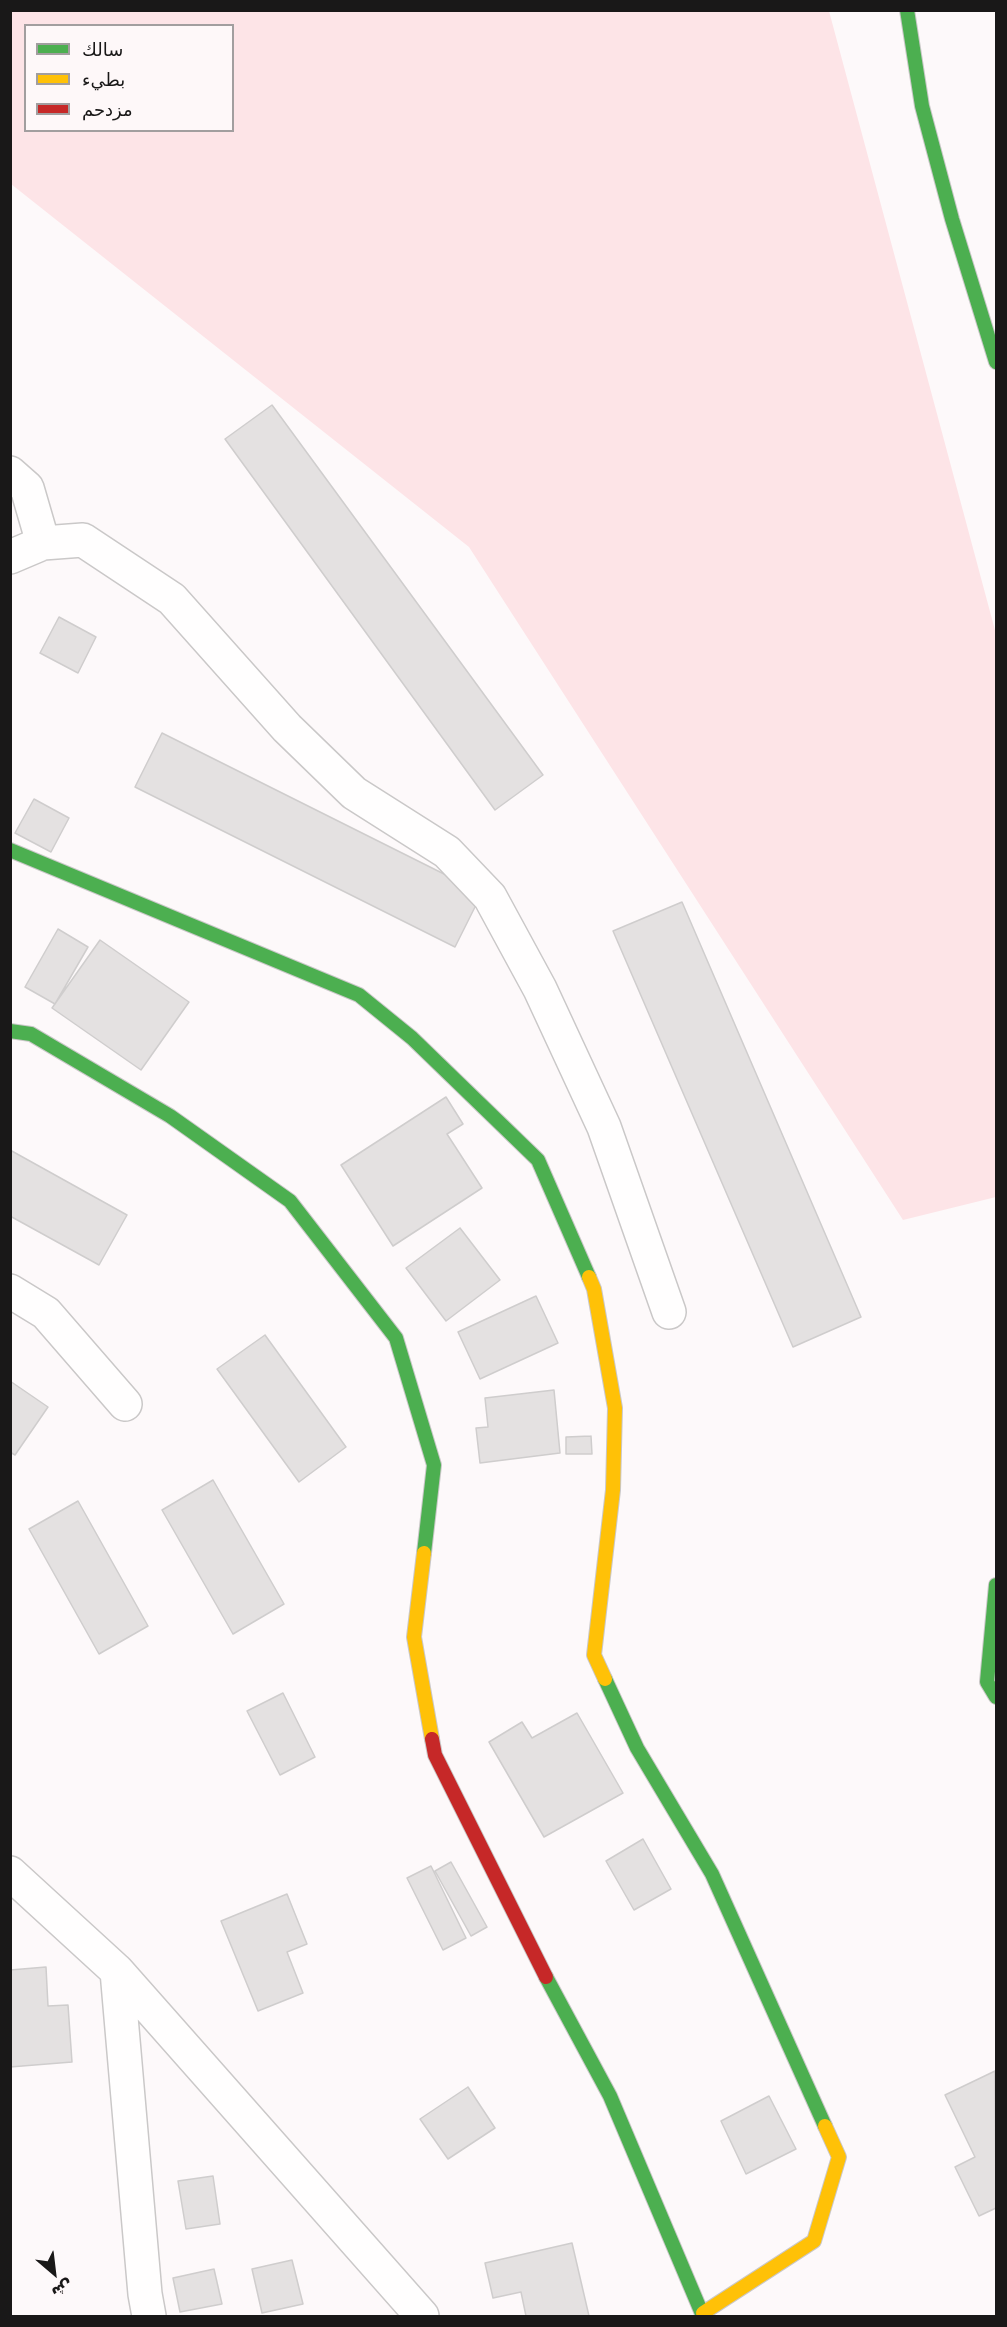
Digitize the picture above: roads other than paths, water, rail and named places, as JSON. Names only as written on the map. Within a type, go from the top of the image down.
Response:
[{"type":"street","points":[[907,10],[922,106],[952,219],[996,362]]},
{"type":"street","points":[[10,473],[27,488],[43,543]]},
{"type":"street","points":[[10,557],[43,543],[83,540],[172,599],[287,728],[354,793],[447,852],[490,897],[540,989],[604,1127],[669,1312]]},
{"type":"street","points":[[10,850],[359,995],[412,1038],[538,1160],[594,1289],[615,1408],[613,1490],[594,1655],[637,1748],[712,1874],[838,2157],[814,2241],[703,2315],[610,2096],[522,1934],[435,1755],[414,1637],[434,1465],[396,1338],[290,1201],[170,1116],[31,1034],[10,1031]]},
{"type":"street","points":[[10,1291],[46,1313],[125,1404]]},
{"type":"street","points":[[996,1585],[987,1682],[996,1697]]},
{"type":"street","points":[[10,1873],[117,1971],[422,2316]]},
{"type":"street","points":[[117,1971],[145,2294],[149,2316]]}]
